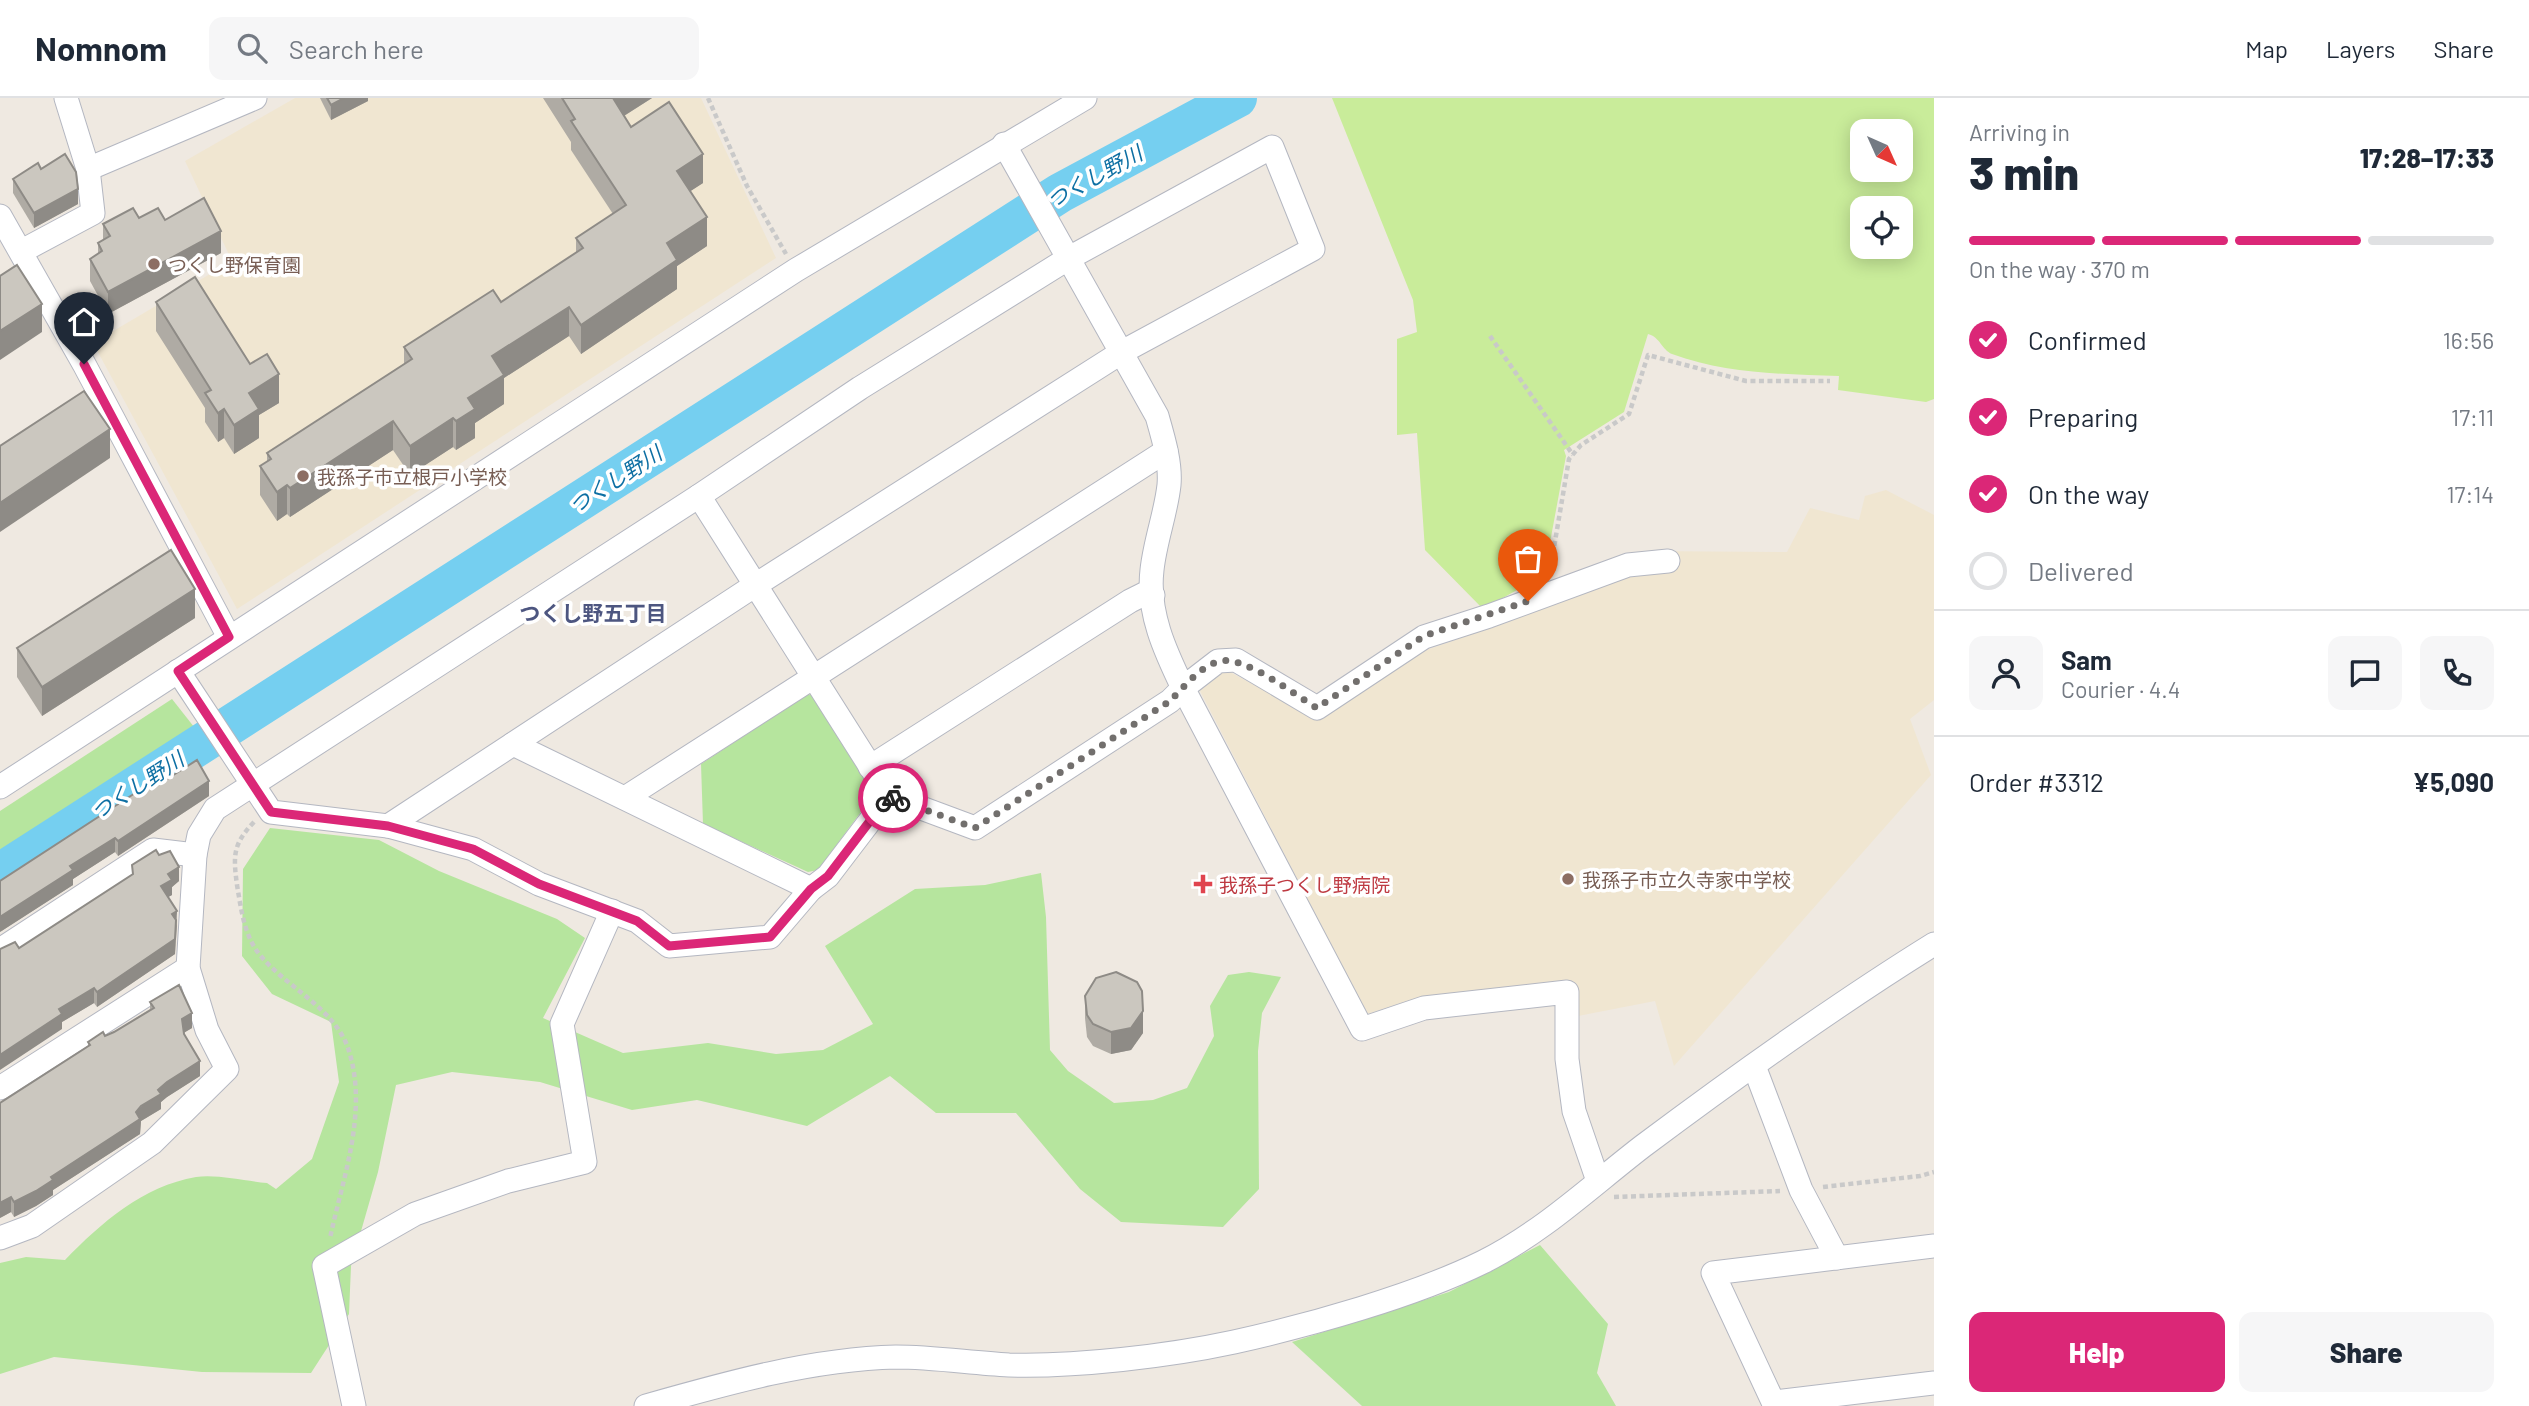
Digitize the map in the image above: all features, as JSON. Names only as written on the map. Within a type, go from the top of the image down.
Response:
[{"type":"street","points":[[22,251],[93,213],[88,169],[66,98]]},
{"type":"street","points":[[88,169],[255,98]]},
{"type":"street","points":[[0,788],[796,270],[1084,98]]},
{"type":"street","points":[[1004,144],[1157,416],[1166,451],[1169,483],[1151,571],[1158,631],[1183,688],[1362,1029],[1424,1008],[1567,992],[1567,1059],[1574,1111],[1598,1181]]},
{"type":"street","points":[[0,1238],[32,1226],[152,1143],[227,1069],[208,1030],[188,968],[195,855],[199,835],[215,809],[699,496],[860,388],[1069,258],[1272,147],[1313,249],[1122,352],[754,586],[388,826]]},
{"type":"street","points":[[0,216],[22,251],[229,637]]},
{"type":"street","points":[[625,798],[1166,451]]},
{"type":"street","points":[[699,496],[889,796],[975,828],[1170,701],[1218,661],[1236,660],[1317,708],[1424,636],[1489,617],[1547,593],[1628,565],[1668,561]]},
{"type":"street","points":[[870,767],[1130,601],[1144,594],[1153,594]]},
{"type":"street","points":[[178,671],[271,812],[388,826],[473,849],[539,884],[637,921],[669,946],[770,937],[811,889],[828,876],[889,796]]},
{"type":"street","points":[[513,744],[811,889]]},
{"type":"street","points":[[0,950],[153,850],[195,855]]},
{"type":"street","points":[[354,1406],[324,1266],[415,1214],[508,1181],[585,1162],[562,1024],[611,911]]},
{"type":"street","points":[[646,1406],[813,1365],[897,1357],[1013,1365],[1136,1357],[1235,1342],[1422,1287],[1482,1263],[1511,1247],[1578,1200],[1598,1181],[1754,1066],[1934,944]]},
{"type":"street","points":[[0,1088],[188,968]]},
{"type":"street","points":[[1754,1066],[1801,1190],[1837,1258]]},
{"type":"street","points":[[1934,1246],[1713,1273],[1774,1404],[1934,1383]]},
{"type":"path","points":[[708,98],[747,186],[796,270]]},
{"type":"path","points":[[1490,336],[1573,455]]},
{"type":"path","points":[[1547,593],[1567,470],[1573,455],[1581,445],[1629,414],[1648,355],[1746,381],[1830,381]]},
{"type":"path","points":[[271,812],[257,819],[239,837],[234,858],[247,934],[260,955],[337,1027],[347,1047],[354,1073],[357,1105],[353,1133],[324,1266]]},
{"type":"path","points":[[1578,1200],[1656,1194],[1801,1190],[1920,1177],[1934,1172]]},
{"type":"shaded area","name":"我孫子市立根戸小学校","points":[[295,98],[701,98],[776,258],[237,609],[93,343],[232,261],[185,161]]},
{"type":"shaded area","name":"我孫子市立久寺家中学校","points":[[1886,490],[1934,515],[1934,700],[1910,719],[1931,775],[1674,1066],[1655,1001],[1578,1016],[1574,984],[1404,1002],[1367,1014],[1197,685],[1226,670],[1320,720],[1418,653],[1565,601],[1557,579],[1641,551],[1787,552],[1810,508],[1859,520],[1865,496]]},
{"type":"green space","points":[[1332,98],[1934,98],[1934,399],[1926,402],[1838,390],[1839,376],[1755,372],[1713,366],[1672,354],[1648,334],[1624,412],[1564,450],[1566,456],[1544,575],[1483,609],[1425,550],[1417,433],[1397,435],[1397,339],[1417,332],[1413,300]]},
{"type":"green space","points":[[807,694],[816,696],[874,784],[872,797],[818,870],[808,872],[703,824],[701,764]]},
{"type":"green space","points":[[172,699],[198,732],[0,860],[0,811]]},
{"type":"green space","points":[[270,828],[379,840],[439,871],[557,919],[585,938],[543,1018],[623,1053],[708,1043],[776,1054],[823,1050],[873,1024],[825,946],[915,889],[985,885],[1041,873],[1046,917],[1050,1050],[1068,1071],[1114,1103],[1153,1100],[1187,1088],[1214,1036],[1210,1006],[1228,975],[1249,972],[1281,977],[1262,1013],[1258,1051],[1259,1189],[1223,1227],[1121,1222],[1080,1189],[1016,1113],[936,1113],[890,1076],[807,1126],[697,1100],[632,1110],[540,1082],[452,1072],[396,1085],[378,1172],[351,1266],[349,1314],[311,1373],[202,1372],[54,1357],[0,1374],[0,1263],[26,1257],[65,1260],[124,1208],[141,1197],[177,1182],[204,1176],[222,1177],[267,1183],[276,1189],[312,1159],[339,1082],[331,1022],[272,994],[242,956],[243,869]]},
{"type":"green space","points":[[1540,1245],[1608,1324],[1597,1373],[1616,1406],[1362,1406],[1292,1342],[1449,1292]]},
{"type":"building","points":[[327,98],[344,98],[331,105]]},
{"type":"building","points":[[562,98],[613,98],[631,127],[669,102],[703,154],[677,171],[707,217],[667,243],[677,260],[581,325],[569,307],[492,356],[504,375],[468,398],[475,409],[456,421],[453,418],[410,446],[393,421],[290,488],[287,485],[277,492],[260,466],[271,459],[267,453],[412,359],[404,347],[493,290],[501,302],[583,248],[576,238],[626,205],[571,121],[575,119]]},
{"type":"building","points":[[65,154],[76,172],[78,189],[34,213],[13,179],[38,163],[41,169]]},
{"type":"building","points":[[204,198],[221,231],[108,292],[90,259],[102,251],[98,243],[110,236],[103,224],[133,208],[139,218],[158,208],[165,220]]},
{"type":"building","points":[[17,265],[42,304],[0,331],[0,276]]},
{"type":"building","points":[[195,277],[250,364],[267,354],[279,374],[249,393],[259,409],[234,425],[224,409],[218,413],[205,393],[211,390],[156,302]]},
{"type":"building","points":[[84,391],[110,429],[0,503],[0,446]]},
{"type":"building","points":[[171,550],[195,589],[42,687],[17,648]]},
{"type":"building","points":[[197,760],[209,781],[118,841],[115,838],[70,866],[73,870],[0,917],[0,881],[156,780],[159,784]]},
{"type":"building","points":[[156,850],[159,855],[170,851],[179,867],[168,874],[172,880],[161,886],[177,911],[172,914],[176,920],[175,939],[97,992],[94,988],[59,1009],[62,1014],[0,1055],[0,949],[15,942],[19,948],[133,874],[132,865]]},
{"type":"building","points":[[1116,972],[1137,982],[1142,991],[1143,1011],[1131,1028],[1111,1032],[1093,1024],[1087,1015],[1085,996],[1096,978]]},
{"type":"building","points":[[179,985],[192,1013],[182,1019],[184,1034],[200,1061],[167,1082],[158,1090],[161,1094],[141,1106],[136,1112],[140,1119],[51,1177],[53,1180],[36,1191],[14,1202],[11,1197],[0,1203],[0,1103],[90,1045],[88,1042],[103,1032],[105,1036],[114,1032],[154,1008],[150,1002]]},
{"type":"waterway","name":"つくし野川","points":[[0,873],[1060,193],[1237,98]]},
{"type":"way so far","points":[[893,798],[975,828],[1170,701],[1196,675],[1218,661],[1236,660],[1317,708],[1377,665],[1424,636],[1489,617],[1528,601]]},
{"type":"place","name":"つくし野保育園","points":[[154,264]]},
{"type":"place","name":"我孫子市立根戸小学校","points":[[303,476]]},
{"type":"place","name":"我孫子市立久寺家中学校","points":[[1568,879]]},
{"type":"place","name":"我孫子つくし野病院","points":[[1203,884]]},
{"type":"district","name":"つくし野五丁目","points":[[593,612]]},
{"type":"route","points":[[84,364],[229,637],[178,671],[271,812],[331,822],[388,826],[473,849],[539,884],[637,921],[669,946],[770,937],[811,889],[828,876],[889,796],[893,798]]}]
